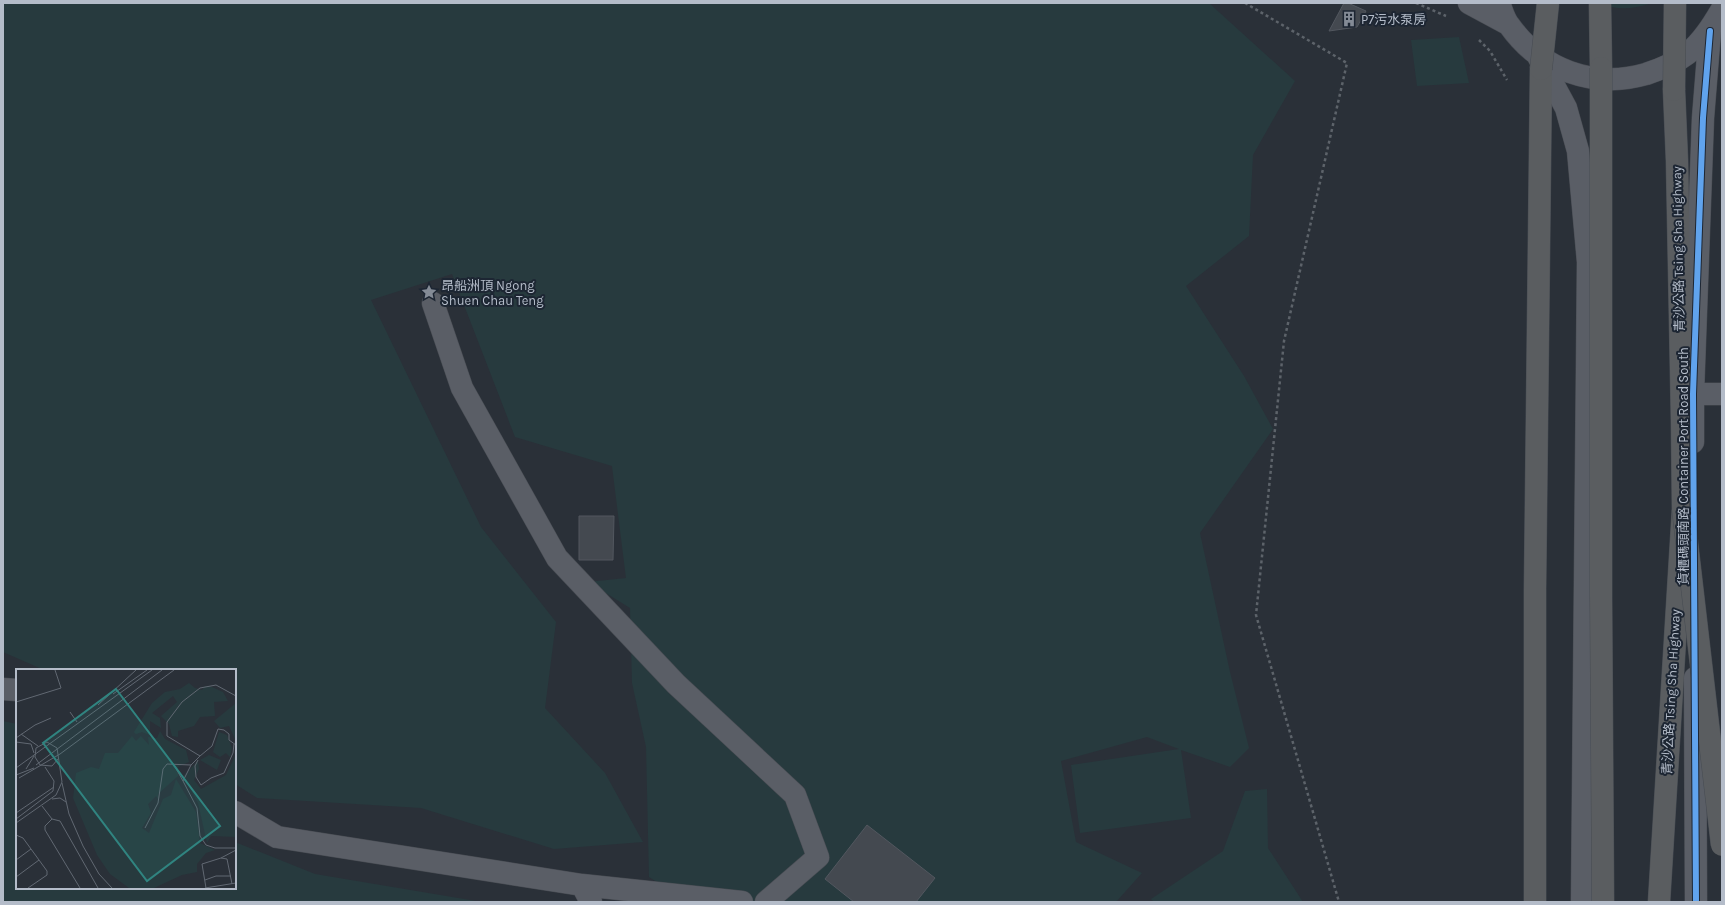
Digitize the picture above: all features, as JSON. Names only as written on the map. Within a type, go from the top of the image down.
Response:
[{"type":"highway","points":[[1535,902],[1535,590],[1541,69],[1548,3]]},
{"type":"highway","points":[[1600,3],[1603,902]]},
{"type":"highway","name":"青沙公路 Tsing Sha Highway","points":[[1659,902],[1682,509],[1682,421],[1677,161],[1674,90],[1675,3]]},
{"type":"highway","points":[[1682,509],[1722,845]]},
{"type":"street","points":[[1469,3],[1508,24]]},
{"type":"street","points":[[1499,3],[1508,24],[1522,42],[1538,56],[1558,68],[1580,76],[1605,80],[1630,78],[1665,68],[1687,54],[1710,31],[1722,9]]},
{"type":"street","name":"貨櫃碼頭南路 Container Port Road South","points":[[1696,902],[1693,394],[1703,118],[1710,31]]},
{"type":"street","points":[[1538,56],[1566,108],[1578,151],[1588,262],[1582,902]]},
{"type":"street","points":[[433,303],[462,388],[556,558],[676,684],[795,795],[818,857],[766,902]]},
{"type":"street","points":[[1693,394],[1722,394]]},
{"type":"street","points":[[3,689],[16,690]]},
{"type":"street","points":[[236,813],[277,837],[586,893],[742,902]]},
{"type":"path","points":[[1245,3],[1347,62],[1284,341],[1256,615],[1339,902]]},
{"type":"path","points":[[1416,3],[1448,17]]},
{"type":"path","points":[[1476,36],[1490,51],[1507,80]]},
{"type":"green space","points":[[3,3],[1209,3],[1295,81],[1253,155],[1249,236],[1186,286],[1244,376],[1273,429],[1200,533],[1230,672],[1249,748],[1230,767],[1181,750],[1191,818],[1080,833],[1071,765],[1179,749],[1147,737],[1061,761],[1076,842],[1142,873],[1116,902],[689,902],[649,877],[646,747],[632,683],[630,608],[588,582],[626,578],[612,466],[515,437],[452,274],[371,300],[481,527],[556,622],[545,708],[605,773],[643,842],[554,849],[421,808],[257,798],[236,785],[236,669],[42,669],[3,652]]},
{"type":"green space","points":[[1599,3],[1652,3],[1639,7],[1619,8],[1606,6]]},
{"type":"green space","points":[[1459,37],[1469,83],[1417,86],[1411,40]]},
{"type":"green space","points":[[3,721],[16,724],[16,889],[236,889],[236,842],[315,874],[482,902],[3,902]]},
{"type":"green space","points":[[1267,789],[1268,848],[1303,902],[1154,902],[1151,899],[1223,851],[1245,791]]},
{"type":"building","name":"P7污水泵房","points":[[1344,3],[1348,3],[1366,11],[1357,27],[1329,31]]},
{"type":"building","points":[[579,516],[614,516],[613,560],[579,560]]},
{"type":"building","points":[[867,825],[935,878],[916,902],[854,902],[825,879]]},
{"type":"cycle path","points":[[1696,902],[1693,394],[1703,118],[1710,31]]},
{"type":"place","name":"P7污水泵房","points":[[1349,19]]},
{"type":"place","name":"昂船洲頂 Ngong Shuen Chau Teng","points":[[429,292]]}]
